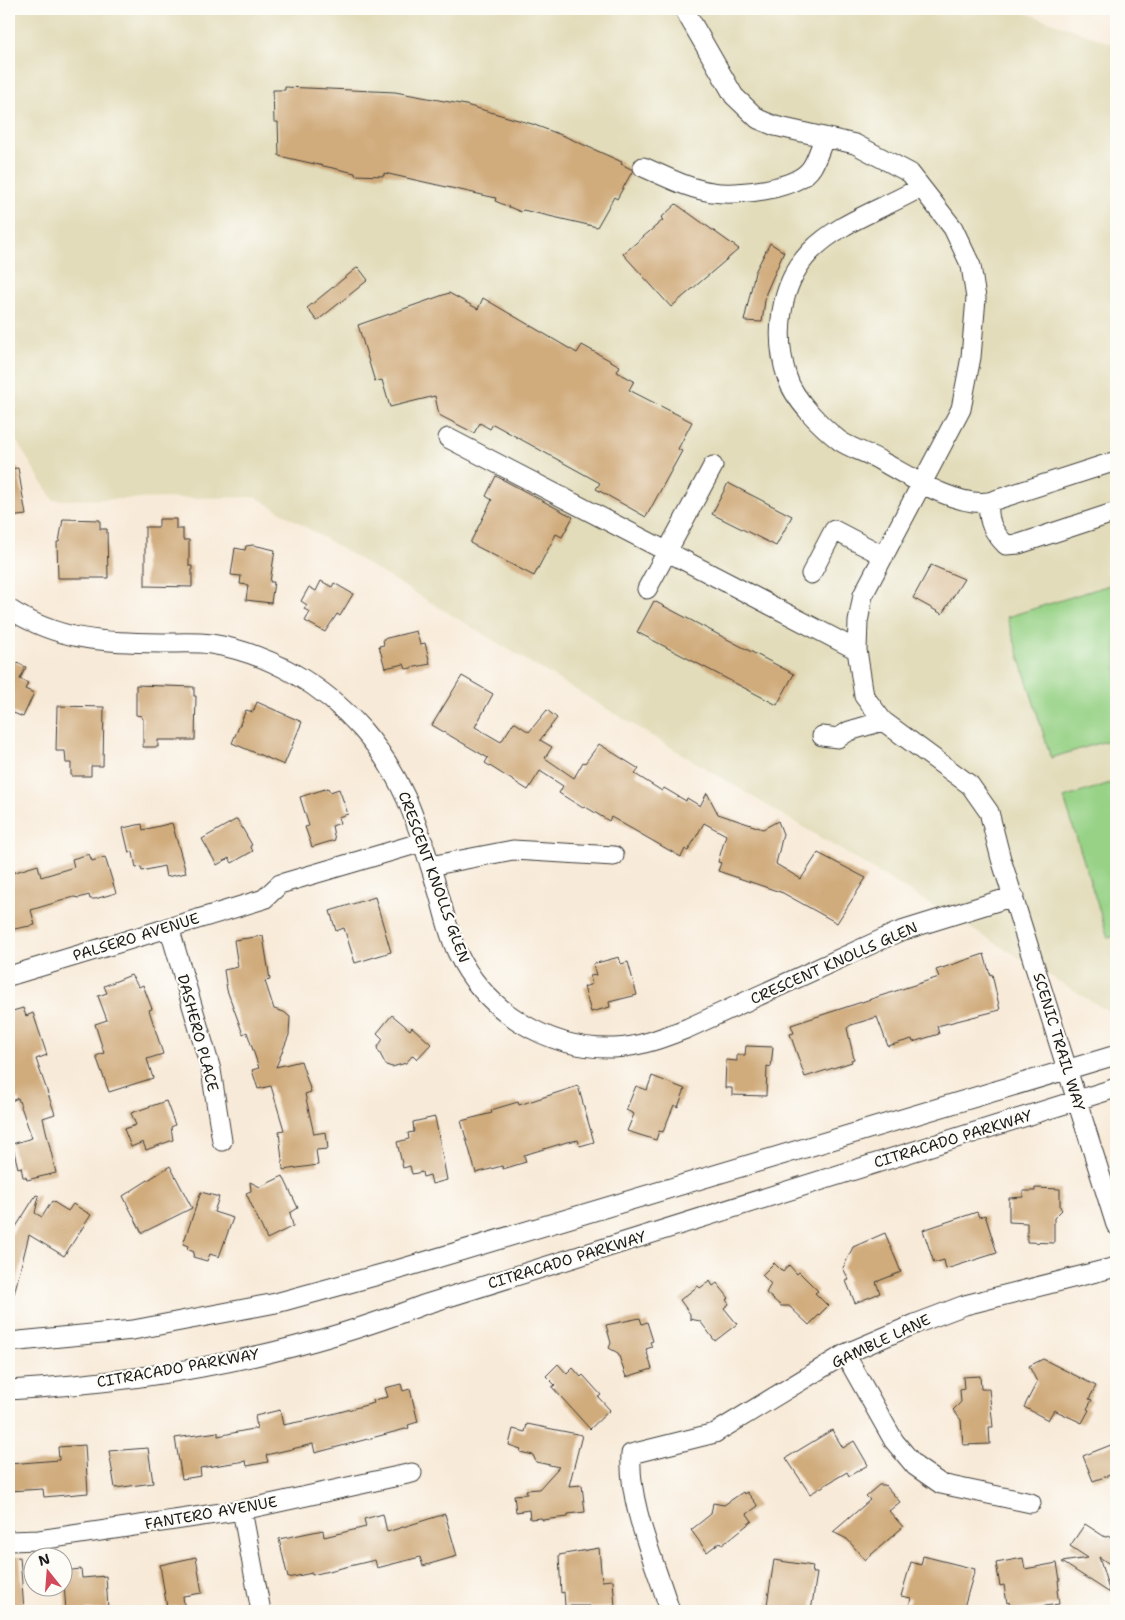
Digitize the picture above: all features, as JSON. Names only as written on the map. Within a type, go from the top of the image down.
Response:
[{"type":"street","name":"SCENIC TRAIL WAY","points":[[684,9],[734,96],[758,119],[775,126],[855,144],[910,173],[953,228],[971,266],[976,298],[971,357],[961,409],[863,595],[858,622],[857,650],[864,696],[883,722],[970,785],[988,812],[1116,1225]]},
{"type":"street","points":[[643,167],[692,187],[712,192],[758,190],[800,179],[812,168],[824,138]]},
{"type":"street","points":[[921,187],[840,227],[810,253],[790,284],[779,326],[787,378],[810,413],[842,442],[876,458],[922,484],[975,504],[989,502],[1116,461]]},
{"type":"street","points":[[448,438],[857,650]]},
{"type":"street","points":[[647,589],[713,466]]},
{"type":"street","points":[[989,502],[988,516],[995,534],[1006,545],[1019,544],[1116,512]]},
{"type":"street","points":[[811,574],[834,530],[884,556]]},
{"type":"street","name":"CRESCENT KNOLLS GLEN","points":[[9,609],[33,624],[80,638],[121,642],[210,644],[246,652],[305,680],[335,702],[362,729],[381,753],[410,804],[457,951],[469,973],[489,998],[531,1029],[555,1040],[582,1046],[615,1048],[638,1045],[688,1028],[898,932],[1014,896]]},
{"type":"street","points":[[822,736],[838,738],[849,731],[883,722]]},
{"type":"street","name":"PALSERO AVENUE","points":[[9,976],[264,899],[280,884],[423,842]]},
{"type":"street","points":[[430,866],[514,850],[614,856]]},
{"type":"street","name":"DASHERO PLACE","points":[[169,927],[211,1070],[222,1141]]},
{"type":"street","points":[[9,1342],[133,1330],[276,1303],[410,1266],[1116,1055]]},
{"type":"street","name":"CITRACADO PARKWAY","points":[[9,1390],[110,1381],[181,1370],[249,1357],[364,1328],[433,1302],[1116,1088]]},
{"type":"street","name":"GAMBLE LANE","points":[[670,1611],[633,1496],[630,1475],[631,1454],[715,1433],[845,1354],[915,1324],[965,1305],[1116,1267]]},
{"type":"street","points":[[845,1354],[894,1441],[915,1466],[941,1484],[1031,1504]]},
{"type":"street","name":"FANTERO AVENUE","points":[[9,1541],[39,1540],[242,1510],[412,1473]]},
{"type":"street","points":[[242,1510],[261,1611]]},
{"type":"shaded area","points":[[9,9],[1015,9],[1116,45],[1116,1016],[256,497],[53,500],[9,429]]},
{"type":"green space","points":[[1116,583],[1116,738],[1051,758],[1007,617]]},
{"type":"green space","points":[[1116,781],[1116,936],[1108,938],[1064,798]]},
{"type":"building","points":[[285,87],[395,92],[466,105],[532,124],[564,136],[622,162],[621,164],[633,170],[617,199],[614,197],[597,227],[523,210],[521,212],[495,201],[496,198],[384,173],[384,176],[355,175],[355,173],[279,156],[278,122],[274,122],[273,90],[285,90]]},
{"type":"building","points":[[676,204],[739,249],[671,307],[623,254],[663,220],[661,218]]},
{"type":"building","points":[[770,243],[784,252],[766,293],[762,322],[744,321],[755,272]]},
{"type":"building","points":[[358,267],[368,280],[317,321],[307,308]]},
{"type":"building","points":[[449,293],[478,309],[483,298],[577,353],[582,345],[620,366],[617,372],[634,381],[629,390],[692,422],[678,449],[682,451],[646,517],[596,489],[600,483],[493,424],[490,429],[480,423],[474,433],[439,415],[435,396],[390,407],[382,380],[375,382],[358,325]]},
{"type":"building","points":[[18,468],[26,515],[9,517],[9,469]]},
{"type":"building","points":[[496,476],[573,517],[562,537],[556,534],[534,576],[470,543],[492,500],[486,496]]},
{"type":"building","points":[[728,483],[792,516],[776,546],[712,514]]},
{"type":"building","points":[[63,519],[100,520],[100,529],[107,529],[108,578],[58,578],[57,542],[59,542]]},
{"type":"building","points":[[159,519],[176,519],[176,529],[183,529],[183,540],[189,540],[189,566],[192,566],[192,587],[145,586],[145,527],[159,527]]},
{"type":"building","points":[[253,545],[275,550],[270,582],[274,582],[271,603],[246,600],[248,585],[240,584],[241,576],[231,575],[235,548],[245,550],[246,546]]},
{"type":"building","points":[[931,565],[964,579],[942,614],[913,598]]},
{"type":"building","points":[[321,581],[332,587],[334,583],[353,594],[340,616],[337,614],[325,632],[305,621],[310,612],[304,609],[307,605],[301,601],[309,587],[316,591]]},
{"type":"building","points":[[654,601],[794,674],[777,705],[637,632]]},
{"type":"building","points":[[416,631],[420,644],[425,643],[430,664],[406,669],[404,664],[385,668],[379,646],[384,645],[383,639]]},
{"type":"building","points":[[9,659],[26,667],[20,679],[28,683],[25,689],[34,693],[23,717],[9,711]]},
{"type":"building","points":[[462,676],[493,694],[475,727],[501,742],[514,722],[529,732],[547,710],[557,718],[540,740],[552,747],[545,758],[574,778],[583,762],[585,763],[599,744],[639,769],[635,774],[662,791],[664,788],[686,801],[687,798],[700,806],[707,793],[718,814],[763,829],[778,821],[783,834],[776,864],[801,879],[818,853],[866,878],[837,923],[783,893],[718,871],[721,863],[718,862],[726,835],[704,823],[688,851],[685,849],[681,857],[611,817],[609,821],[584,806],[583,808],[559,793],[563,786],[540,771],[528,790],[485,763],[488,758],[432,725]]},
{"type":"building","points":[[136,685],[194,687],[194,696],[196,696],[195,740],[158,740],[158,747],[143,747],[143,719],[141,716],[136,715]]},
{"type":"building","points":[[257,702],[302,722],[284,765],[232,743],[246,710],[253,712]]},
{"type":"building","points":[[57,706],[104,707],[103,766],[91,766],[91,776],[71,776],[71,763],[66,763],[65,751],[56,751]]},
{"type":"building","points":[[328,788],[330,792],[339,789],[348,814],[338,817],[340,823],[332,826],[335,840],[312,847],[305,827],[309,826],[300,797]]},
{"type":"building","points":[[237,819],[252,845],[250,846],[253,851],[232,863],[229,858],[217,865],[202,839]]},
{"type":"building","points":[[172,823],[186,873],[166,877],[164,866],[142,871],[141,867],[136,868],[133,852],[129,853],[123,828],[142,824],[143,830]]},
{"type":"building","points":[[89,854],[92,861],[105,857],[116,893],[95,899],[90,899],[89,895],[79,898],[74,897],[31,910],[35,925],[9,930],[9,874],[38,865],[41,877],[74,867],[72,859]]},
{"type":"building","points":[[375,897],[391,952],[355,963],[344,928],[336,931],[330,911]]},
{"type":"building","points":[[263,936],[270,980],[265,981],[274,1009],[284,1012],[290,1017],[289,1035],[276,1067],[301,1061],[311,1092],[305,1094],[314,1134],[326,1132],[328,1149],[316,1150],[318,1165],[283,1170],[279,1131],[284,1130],[271,1086],[258,1089],[252,1070],[259,1068],[247,1032],[243,1034],[227,990],[224,970],[238,967],[234,940]]},
{"type":"building","points":[[984,954],[990,975],[992,974],[1000,1010],[937,1026],[939,1034],[913,1042],[912,1039],[888,1046],[877,1017],[851,1025],[847,1028],[854,1059],[851,1060],[852,1062],[805,1077],[790,1034],[794,1033],[791,1025],[939,977],[936,970]]},
{"type":"building","points":[[619,957],[621,964],[628,962],[637,995],[609,1002],[610,1007],[591,1012],[584,987],[592,984],[590,976],[596,975],[593,964]]},
{"type":"building","points":[[131,975],[139,987],[143,985],[152,1009],[149,1010],[163,1054],[147,1059],[153,1078],[109,1092],[96,1056],[104,1053],[95,1024],[107,1020],[98,996],[107,993],[104,986]]},
{"type":"building","points":[[23,1008],[26,1016],[33,1013],[47,1055],[36,1059],[55,1114],[43,1118],[56,1173],[27,1180],[26,1177],[23,1177],[21,1167],[18,1168],[12,1144],[32,1138],[18,1098],[9,1102],[9,1012]]},
{"type":"building","points":[[392,1015],[410,1030],[412,1027],[431,1044],[417,1059],[413,1055],[406,1063],[392,1067],[386,1065],[377,1048],[383,1039],[377,1033]]},
{"type":"building","points":[[746,1046],[773,1047],[771,1067],[767,1066],[766,1096],[732,1095],[732,1088],[725,1088],[726,1060],[737,1061],[737,1055],[745,1055]]},
{"type":"building","points":[[652,1076],[685,1089],[678,1107],[674,1105],[663,1132],[659,1131],[656,1140],[627,1131],[634,1114],[626,1110],[636,1086],[647,1090]]},
{"type":"building","points":[[578,1086],[594,1142],[580,1146],[578,1140],[567,1142],[524,1155],[526,1162],[503,1169],[502,1166],[476,1173],[461,1121],[492,1113],[491,1110],[518,1102],[519,1105]]},
{"type":"building","points":[[166,1101],[175,1125],[171,1127],[173,1140],[146,1150],[143,1142],[131,1147],[124,1129],[136,1125],[131,1113]]},
{"type":"building","points":[[435,1117],[447,1180],[432,1184],[430,1175],[423,1177],[422,1172],[412,1174],[410,1166],[403,1168],[397,1142],[409,1139],[408,1133],[414,1132],[413,1122]]},
{"type":"building","points":[[170,1166],[192,1208],[142,1233],[123,1196]]},
{"type":"building","points":[[283,1176],[298,1208],[290,1213],[293,1226],[267,1239],[246,1193],[251,1191],[250,1182],[260,1187]]},
{"type":"building","points":[[1035,1188],[1060,1189],[1060,1207],[1062,1210],[1054,1218],[1054,1243],[1027,1242],[1027,1223],[1009,1222],[1009,1198],[1023,1197],[1023,1191],[1035,1191]]},
{"type":"building","points":[[201,1192],[219,1197],[214,1212],[233,1218],[219,1257],[210,1254],[207,1261],[193,1257],[194,1252],[187,1249],[188,1246],[183,1244]]},
{"type":"building","points":[[36,1195],[39,1196],[35,1213],[42,1217],[52,1201],[68,1211],[73,1204],[91,1215],[64,1256],[29,1235],[14,1294],[9,1293],[9,1238]]},
{"type":"building","points":[[977,1212],[979,1217],[985,1215],[997,1253],[946,1269],[944,1260],[934,1263],[923,1230]]},
{"type":"building","points":[[885,1233],[901,1272],[876,1282],[880,1293],[855,1303],[846,1281],[849,1280],[843,1268],[853,1247]]},
{"type":"building","points":[[774,1263],[783,1272],[789,1265],[797,1274],[799,1272],[818,1291],[815,1293],[828,1306],[809,1325],[789,1306],[781,1306],[766,1293],[771,1284],[762,1275]]},
{"type":"building","points":[[710,1281],[713,1286],[717,1283],[729,1298],[726,1300],[729,1304],[724,1308],[737,1324],[715,1341],[700,1321],[690,1319],[690,1314],[680,1300],[698,1286],[700,1288]]},
{"type":"building","points":[[640,1318],[642,1324],[647,1322],[653,1341],[650,1342],[652,1347],[646,1349],[652,1369],[626,1377],[618,1353],[609,1348],[611,1343],[606,1325]]},
{"type":"building","points":[[1043,1359],[1096,1386],[1089,1399],[1092,1400],[1087,1409],[1089,1410],[1082,1423],[1054,1410],[1048,1420],[1024,1407],[1037,1382],[1029,1366]]},
{"type":"building","points":[[558,1364],[567,1374],[573,1368],[581,1377],[583,1375],[601,1395],[598,1397],[610,1410],[590,1429],[552,1387],[555,1385],[546,1376]]},
{"type":"building","points":[[980,1376],[981,1389],[989,1389],[993,1427],[989,1427],[990,1444],[963,1445],[961,1420],[953,1410],[961,1402],[960,1390],[964,1389],[963,1377]]},
{"type":"building","points":[[401,1384],[403,1391],[410,1389],[418,1422],[408,1425],[409,1428],[315,1453],[313,1444],[266,1455],[268,1462],[247,1466],[246,1461],[200,1468],[201,1476],[182,1479],[175,1438],[218,1432],[218,1436],[257,1428],[255,1416],[280,1410],[283,1425],[313,1419],[374,1403],[373,1400],[388,1397],[385,1388]]},
{"type":"building","points":[[527,1424],[582,1435],[569,1486],[582,1485],[585,1512],[568,1514],[568,1517],[542,1520],[542,1518],[530,1519],[529,1510],[516,1512],[514,1495],[527,1494],[526,1490],[539,1489],[559,1467],[536,1462],[533,1455],[520,1452],[521,1449],[509,1445],[513,1429],[525,1432]]},
{"type":"building","points":[[832,1430],[843,1448],[854,1441],[868,1465],[849,1476],[847,1472],[810,1494],[786,1458]]},
{"type":"building","points":[[1116,1443],[1116,1473],[1093,1481],[1083,1456]]},
{"type":"building","points":[[85,1445],[88,1493],[44,1497],[43,1489],[9,1491],[9,1464],[59,1460],[58,1447]]},
{"type":"building","points":[[148,1448],[153,1483],[115,1488],[109,1451]]},
{"type":"building","points":[[879,1485],[885,1485],[900,1502],[889,1511],[903,1527],[865,1560],[847,1539],[833,1532],[870,1500],[866,1496]]},
{"type":"building","points":[[743,1492],[744,1494],[747,1492],[758,1506],[747,1514],[752,1521],[722,1545],[720,1542],[707,1552],[691,1530],[711,1514],[713,1503],[724,1505]]},
{"type":"building","points":[[383,1514],[387,1532],[445,1514],[457,1556],[423,1566],[420,1557],[377,1568],[375,1560],[312,1575],[312,1573],[288,1578],[279,1539],[323,1530],[324,1537],[366,1527],[364,1519]]},
{"type":"building","points":[[1085,1524],[1105,1537],[1116,1535],[1116,1568],[1099,1557],[1110,1593],[1062,1562],[1088,1558],[1070,1546]]},
{"type":"building","points":[[599,1548],[602,1581],[613,1580],[615,1607],[565,1606],[564,1592],[561,1593],[559,1555]]},
{"type":"building","points":[[923,1556],[975,1569],[964,1607],[958,1605],[956,1611],[920,1611],[921,1609],[909,1606],[911,1598],[901,1596],[911,1562],[921,1565]]},
{"type":"building","points":[[20,1557],[24,1610],[9,1611],[9,1558]]},
{"type":"building","points":[[196,1557],[202,1593],[183,1596],[184,1605],[167,1608],[160,1565]]},
{"type":"building","points":[[1023,1558],[1025,1569],[1057,1563],[1060,1580],[1058,1580],[1059,1589],[1057,1590],[1059,1604],[1011,1611],[1009,1602],[1007,1603],[1004,1585],[1000,1586],[996,1563]]},
{"type":"building","points":[[774,1560],[813,1566],[812,1573],[817,1573],[811,1611],[766,1611]]},
{"type":"building","points":[[81,1569],[82,1578],[106,1576],[108,1609],[66,1611],[65,1598],[72,1598],[72,1570]]}]
